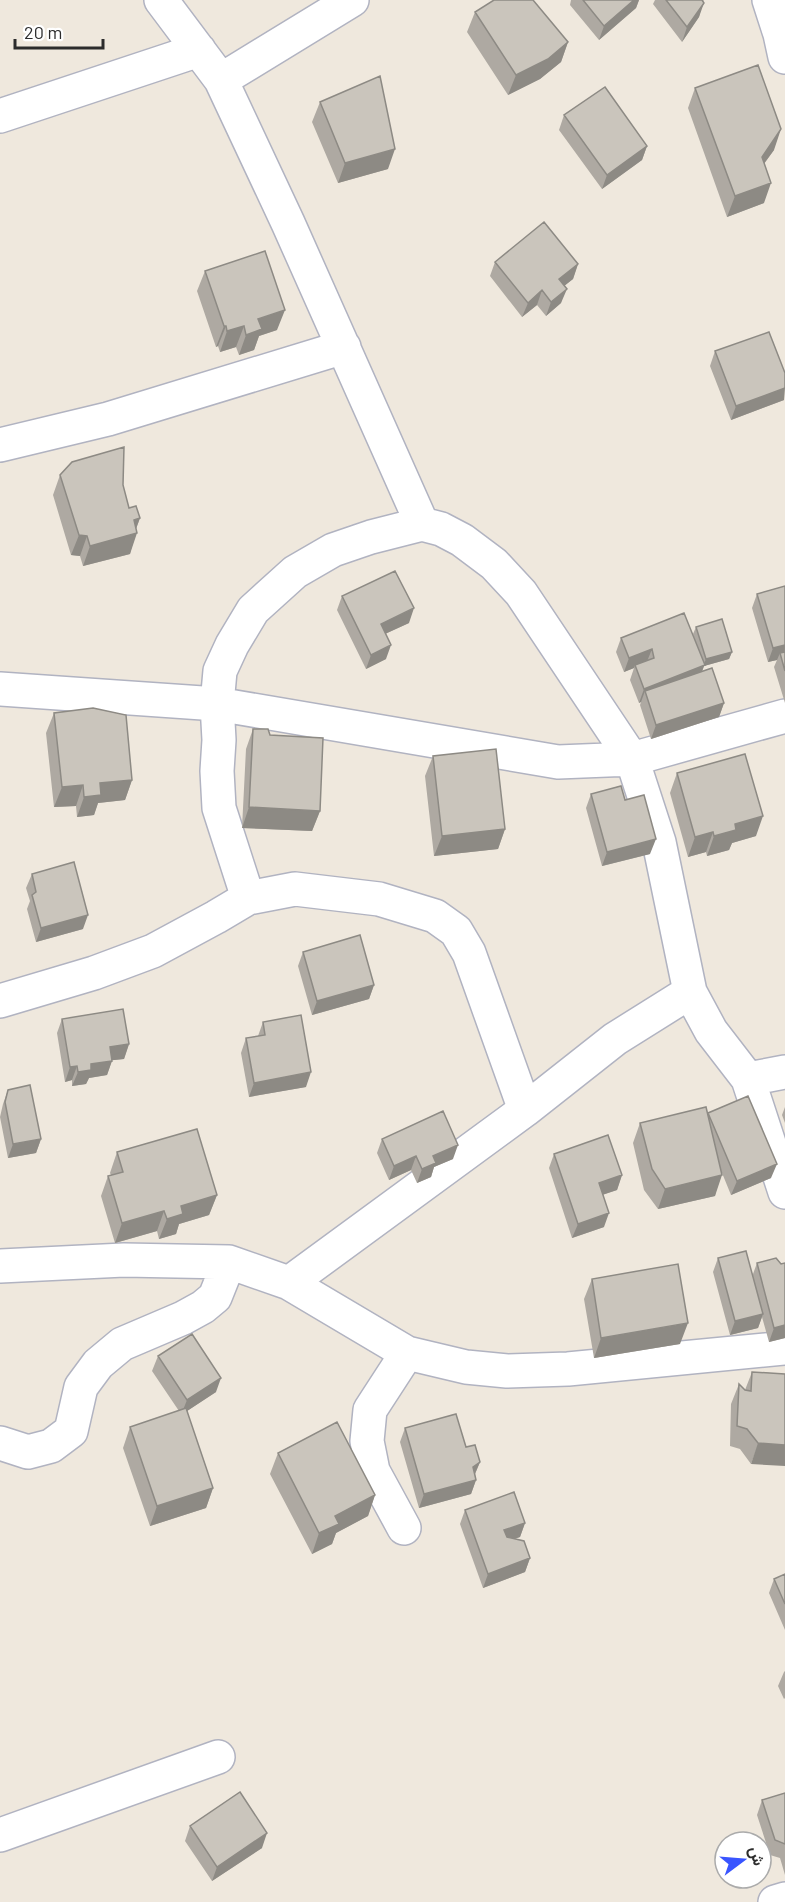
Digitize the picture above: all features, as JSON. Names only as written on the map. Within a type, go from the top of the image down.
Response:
[{"type":"street","points":[[161,0],[221,80],[288,223],[422,524]]},
{"type":"street","points":[[221,80],[352,0]]},
{"type":"street","points":[[769,0],[785,57]]},
{"type":"street","points":[[0,116],[198,50]]},
{"type":"street","points":[[0,446],[108,419],[344,347]]},
{"type":"street","points":[[248,898],[219,808],[217,704],[220,671],[232,645],[253,610],[295,572],[333,550],[371,537],[422,524],[441,529],[462,540],[495,564],[521,593],[632,759],[659,842],[690,992],[711,1032],[748,1079],[785,1192]]},
{"type":"street","points":[[0,689],[217,704],[558,762],[632,759],[785,716]]},
{"type":"street","points":[[0,1001],[94,973],[153,951],[248,898],[295,889],[379,899],[435,916],[456,931],[469,953],[525,1110]]},
{"type":"street","points":[[289,1283],[525,1110],[615,1039],[690,992]]},
{"type":"street","points":[[748,1079],[785,1072]]},
{"type":"street","points":[[0,1266],[124,1260],[229,1262],[289,1283],[407,1353],[466,1367],[507,1371],[568,1369],[785,1348]]},
{"type":"street","points":[[0,1443],[28,1452],[51,1446],[71,1431],[81,1387],[98,1364],[122,1344],[203,1307],[215,1297],[229,1262]]},
{"type":"street","points":[[404,1528],[373,1471],[367,1441],[370,1410],[407,1353]]},
{"type":"street","points":[[0,1835],[218,1757]]},
{"type":"street","points":[[775,1902],[785,1899]]},
{"type":"building","points":[[494,0],[533,0],[568,42],[548,59],[516,75],[475,12]]},
{"type":"building","points":[[583,0],[634,0],[604,26]]},
{"type":"building","points":[[666,0],[702,0],[704,3],[687,27]]},
{"type":"building","points":[[758,65],[781,129],[762,157],[771,183],[735,196],[695,88]]},
{"type":"building","points":[[380,76],[395,149],[345,163],[320,102]]},
{"type":"building","points":[[605,87],[647,146],[607,175],[564,115]]},
{"type":"building","points":[[544,222],[578,264],[559,279],[567,289],[551,302],[542,290],[528,303],[495,262]]},
{"type":"building","points":[[265,251],[285,310],[258,319],[262,329],[246,335],[244,326],[227,331],[205,271]]},
{"type":"building","points":[[769,332],[785,373],[785,388],[736,406],[715,351]]},
{"type":"building","points":[[124,447],[123,485],[129,508],[136,506],[140,518],[134,520],[137,533],[90,546],[87,536],[79,535],[60,475],[72,462]]},
{"type":"building","points":[[395,571],[414,608],[381,624],[391,645],[371,655],[342,596]]},
{"type":"building","points":[[785,586],[785,645],[773,648],[757,594]]},
{"type":"building","points":[[684,613],[705,665],[644,689],[635,665],[654,658],[652,649],[629,658],[621,638]]},
{"type":"building","points":[[722,619],[732,652],[706,659],[696,627]]},
{"type":"building","points":[[785,652],[785,671],[780,653]]},
{"type":"building","points":[[712,668],[724,703],[656,725],[645,691]]},
{"type":"building","points":[[93,708],[126,715],[132,780],[100,783],[101,795],[84,797],[83,785],[62,787],[54,713]]},
{"type":"building","points":[[253,729],[268,729],[270,735],[323,738],[320,811],[249,807]]},
{"type":"building","points":[[496,749],[505,829],[442,836],[433,756]]},
{"type":"building","points":[[745,754],[763,816],[735,824],[736,830],[714,836],[713,832],[695,837],[677,773]]},
{"type":"building","points":[[621,786],[625,800],[644,795],[656,839],[607,852],[591,794]]},
{"type":"building","points":[[74,862],[88,915],[41,928],[32,895],[36,892],[32,874]]},
{"type":"building","points":[[360,935],[374,985],[317,1001],[303,952]]},
{"type":"building","points":[[123,1009],[129,1044],[110,1047],[112,1061],[91,1064],[91,1070],[78,1072],[77,1066],[70,1067],[62,1019]]},
{"type":"building","points":[[301,1015],[311,1072],[254,1083],[246,1038],[265,1035],[263,1022]]},
{"type":"building","points":[[30,1085],[41,1139],[13,1144],[5,1102],[8,1090]]},
{"type":"building","points":[[748,1096],[777,1164],[737,1181],[708,1113]]},
{"type":"building","points":[[706,1107],[722,1175],[665,1189],[652,1169],[640,1123]]},
{"type":"building","points":[[443,1111],[458,1145],[433,1156],[436,1163],[422,1169],[416,1156],[394,1166],[382,1139]]},
{"type":"building","points":[[197,1129],[217,1195],[181,1206],[183,1214],[167,1219],[164,1211],[122,1223],[108,1176],[123,1172],[117,1152]]},
{"type":"building","points":[[608,1135],[622,1175],[599,1183],[609,1213],[578,1224],[554,1154]]},
{"type":"building","points":[[746,1251],[763,1314],[735,1321],[718,1258]]},
{"type":"building","points":[[776,1258],[781,1264],[785,1263],[785,1325],[774,1328],[757,1263]]},
{"type":"building","points":[[678,1264],[688,1323],[601,1338],[592,1279]]},
{"type":"building","points":[[192,1334],[221,1378],[187,1400],[158,1356]]},
{"type":"building","points":[[752,1372],[785,1374],[785,1445],[758,1443],[747,1429],[737,1426],[739,1384],[745,1390],[751,1391]]},
{"type":"building","points":[[186,1408],[213,1488],[157,1506],[130,1427]]},
{"type":"building","points":[[456,1414],[466,1447],[475,1445],[480,1462],[473,1467],[476,1480],[424,1494],[405,1428]]},
{"type":"building","points":[[337,1422],[375,1495],[335,1516],[339,1524],[319,1533],[278,1453]]},
{"type":"building","points":[[514,1492],[525,1523],[504,1530],[507,1537],[524,1541],[530,1558],[488,1574],[465,1510]]},
{"type":"building","points":[[785,1574],[785,1604],[774,1579]]},
{"type":"building","points":[[240,1792],[267,1833],[217,1867],[190,1826]]},
{"type":"building","points":[[785,1793],[785,1844],[775,1840],[762,1800]]}]
